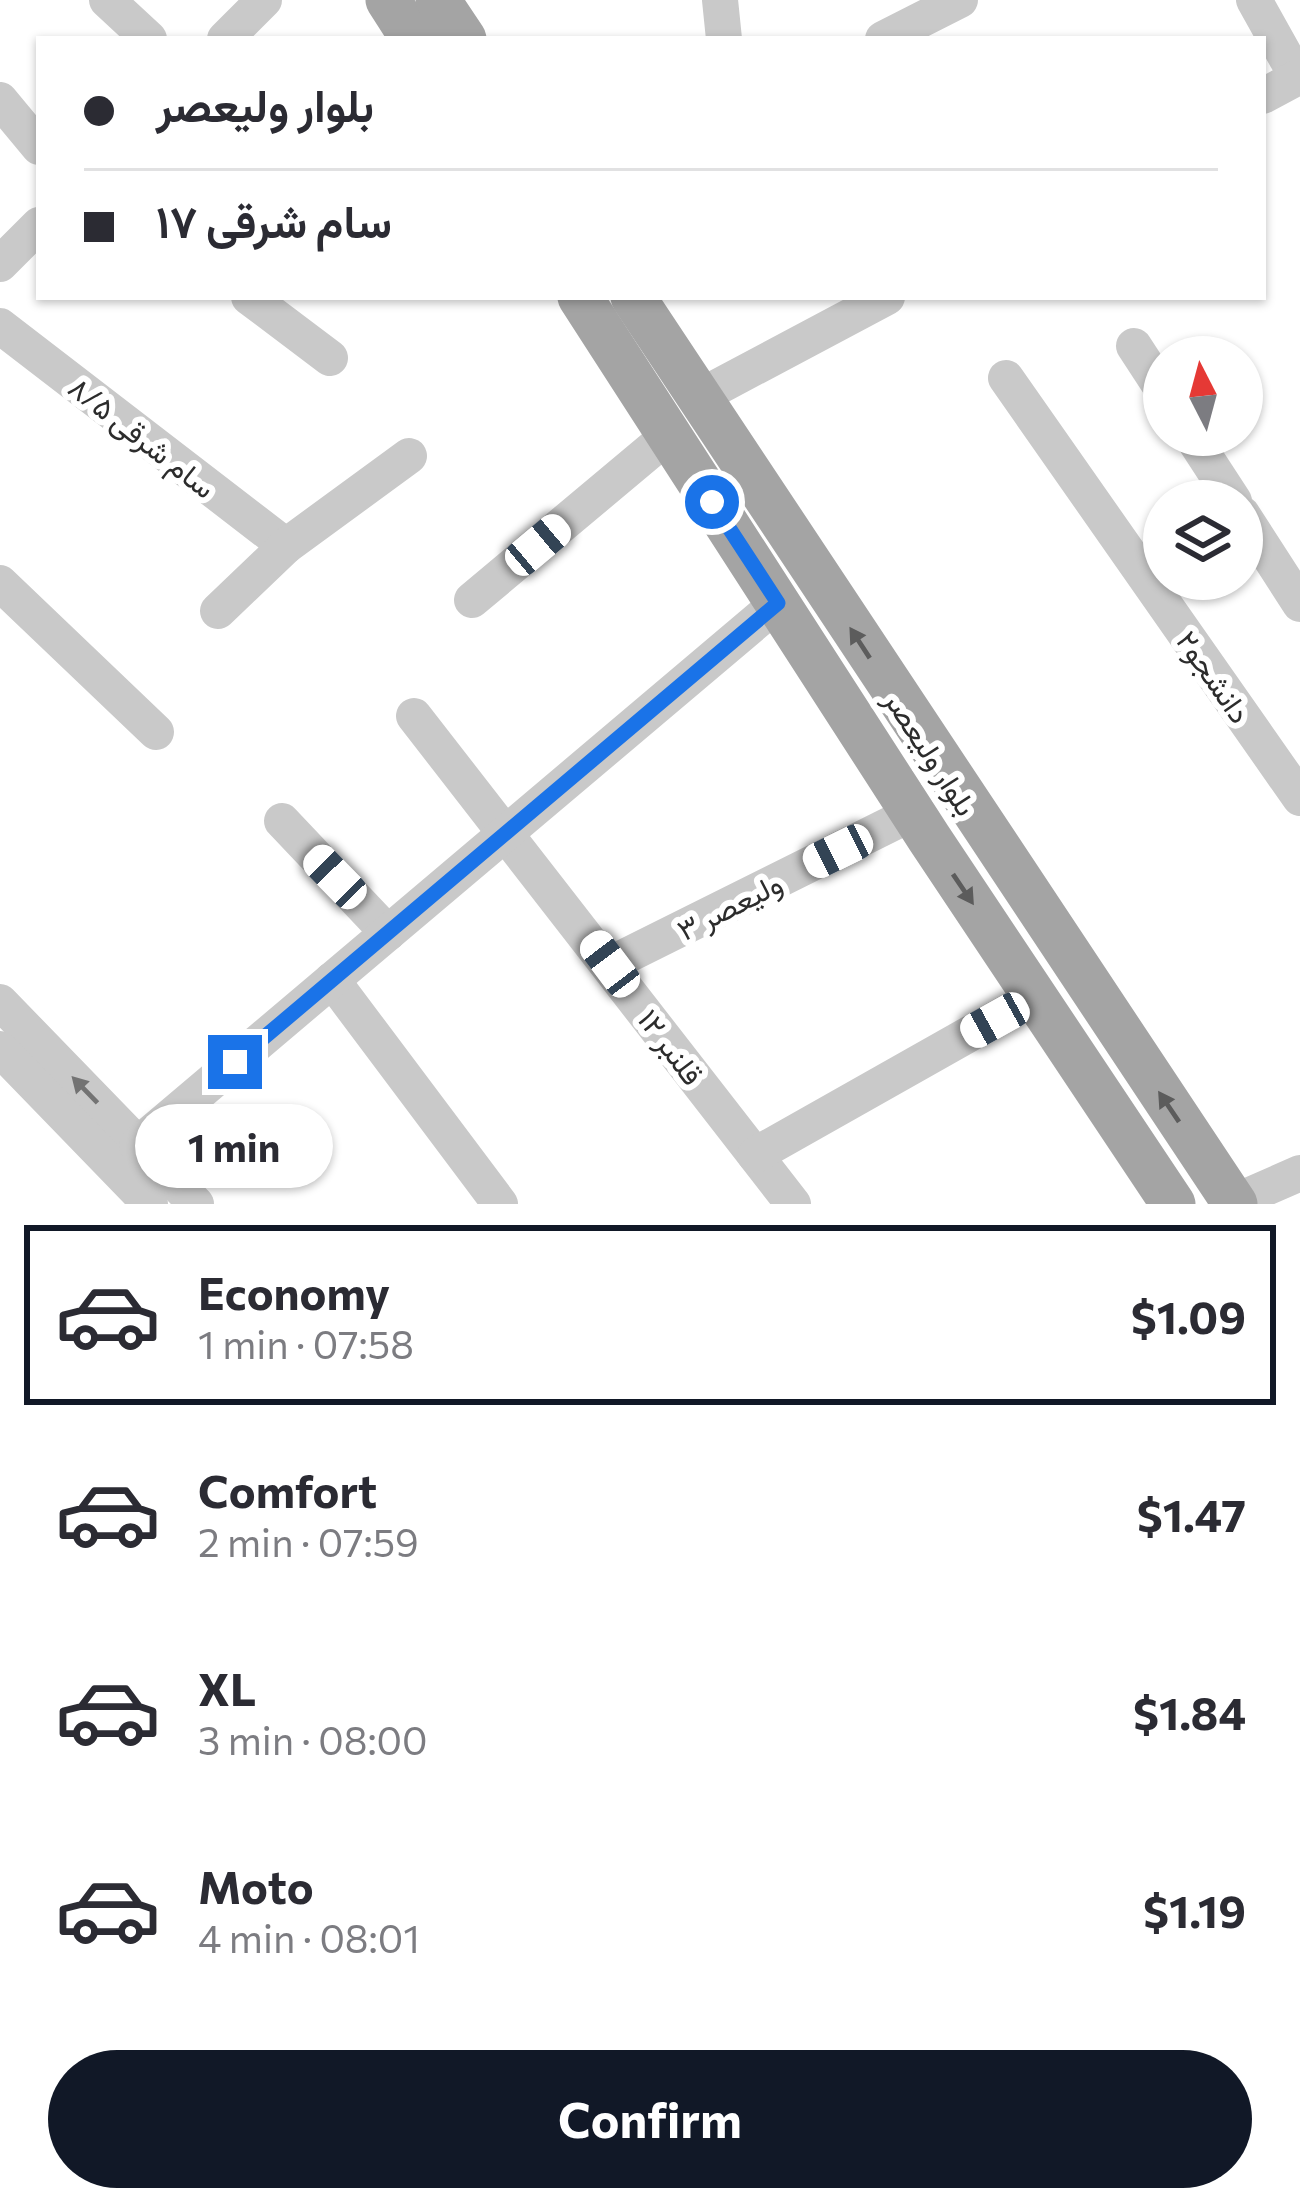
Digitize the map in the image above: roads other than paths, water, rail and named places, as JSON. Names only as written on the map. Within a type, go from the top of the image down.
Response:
[{"type":"main road","points":[[388,0],[411,36]]},
{"type":"main road","points":[[438,0],[462,36]]},
{"type":"main road","name":"بلوار ولیعصر","points":[[582,300],[1174,1204]]},
{"type":"main road","name":"بلوار ولیعصر","points":[[635,300],[1234,1203]]},
{"type":"street","points":[[106,0],[145,36]]},
{"type":"street","points":[[228,36],[264,0]]},
{"type":"street","points":[[720,0],[724,36]]},
{"type":"street","points":[[889,36],[960,0]]},
{"type":"street","points":[[1253,0],[1298,76],[1266,93]]},
{"type":"street","points":[[0,100],[36,143]]},
{"type":"street","points":[[0,264],[36,228]]},
{"type":"street","points":[[253,300],[330,358]]},
{"type":"street","points":[[699,398],[881,300]]},
{"type":"street","name":"سام شرقی ۸/۵","points":[[0,326],[286,546]]},
{"type":"street","points":[[1134,346],[1143,360]]},
{"type":"street","name":"دانشجو۲","points":[[1006,378],[1300,798]]},
{"type":"street","points":[[472,600],[669,435]]},
{"type":"street","points":[[218,611],[286,546],[409,456]]},
{"type":"street","points":[[1263,547],[1300,604]]},
{"type":"street","points":[[0,584],[156,732]]},
{"type":"street","points":[[137,1144],[778,603]]},
{"type":"street","name":"قلنبر ۱۲","points":[[415,716],[793,1204]]},
{"type":"street","name":"ولیعصر ۳","points":[[610,964],[914,813]]},
{"type":"street","points":[[282,821],[388,933]]},
{"type":"street","points":[[332,980],[500,1204]]},
{"type":"street","points":[[755,1155],[1036,997]]},
{"type":"street","points":[[0,1002],[196,1204]]},
{"type":"street","points":[[0,1049],[150,1204]]},
{"type":"street","points":[[1234,1203],[1300,1173]]}]
